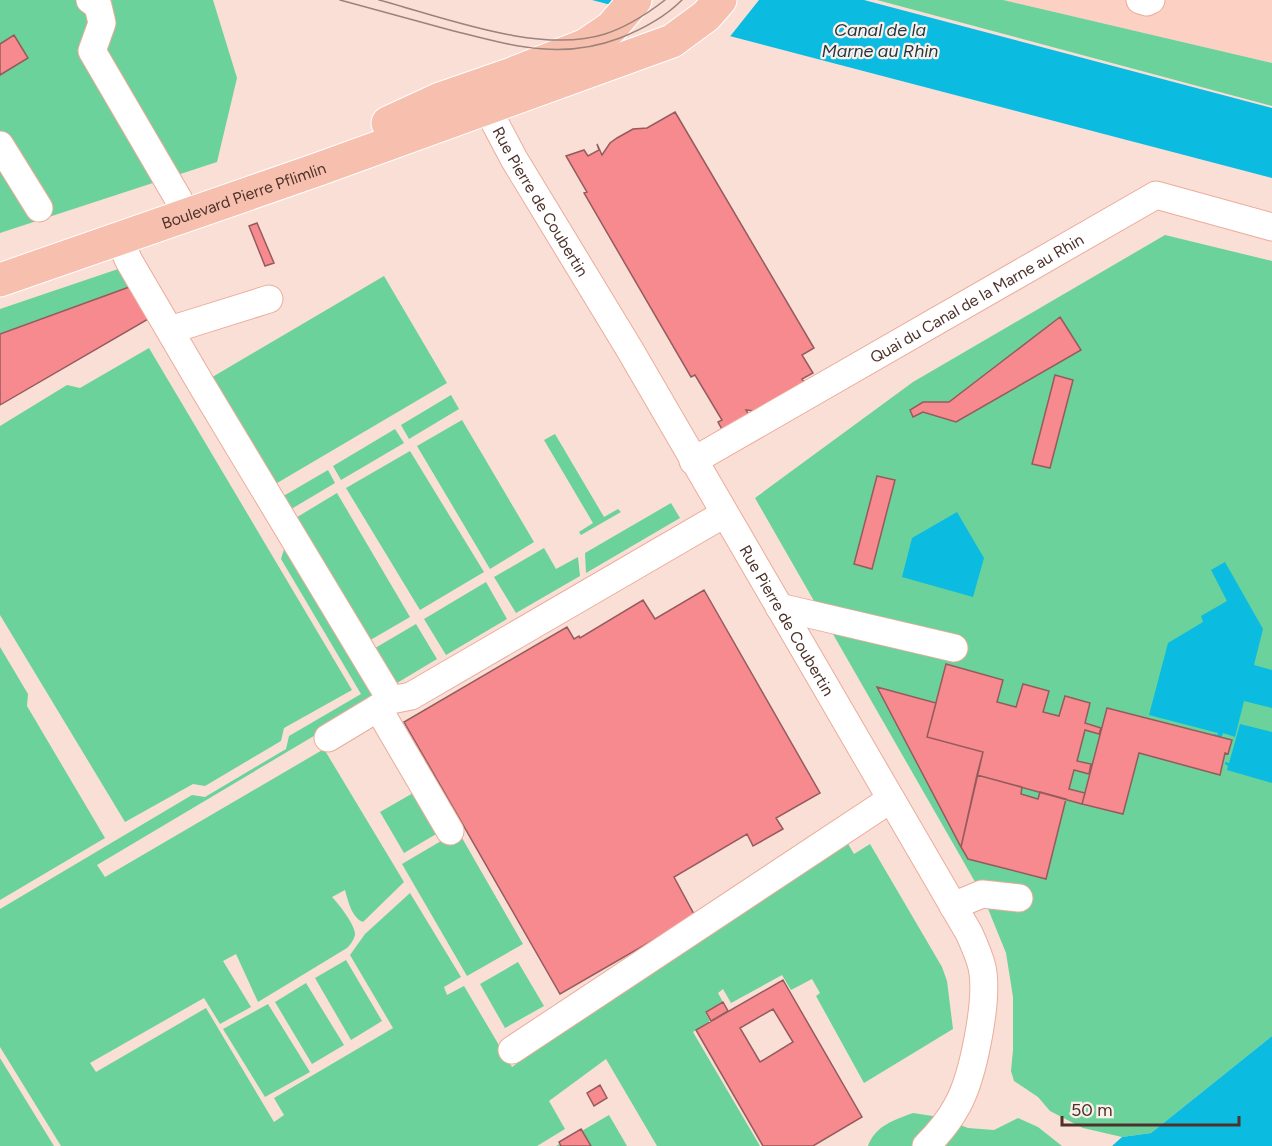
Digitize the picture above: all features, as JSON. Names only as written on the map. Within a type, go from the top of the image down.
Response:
[{"type":"main road","name":"Boulevard Pierre Pflimlin","points":[[0,264],[367,132],[440,99],[483,97],[596,40],[613,27],[635,0]]},
{"type":"main road","name":"Boulevard Pierre Pflimlin","points":[[0,280],[119,239],[483,97],[672,41],[706,16],[720,0]]},
{"type":"street","points":[[90,0],[98,6],[102,23],[92,51],[179,200]]},
{"type":"street","points":[[1140,0],[1147,2],[1151,0]]},
{"type":"street","name":"Rue Pierre de Coubertin","points":[[483,97],[514,159],[630,350],[969,933],[982,968],[984,998],[975,1053],[962,1097],[942,1129],[926,1146]]},
{"type":"street","points":[[0,145],[39,207]]},
{"type":"street","name":"Quai du Canal de la Marne au Rhin","points":[[693,461],[1156,195],[1272,227]]},
{"type":"street","points":[[119,239],[129,261],[385,704],[450,831]]},
{"type":"street","points":[[170,330],[269,299]]},
{"type":"street","points":[[328,738],[385,704],[411,696],[724,514]]},
{"type":"street","points":[[779,607],[954,648]]},
{"type":"street","points":[[512,1050],[891,799]]},
{"type":"street","points":[[953,906],[982,894],[1018,898]]},
{"type":"shaded area","points":[[1003,0],[1272,0],[1272,63]]},
{"type":"green space","points":[[0,0],[213,0],[237,78],[217,162],[0,233]]},
{"type":"green space","points":[[877,0],[1003,0],[1272,63],[1272,106]]},
{"type":"green space","points":[[1165,235],[1272,261],[1272,1036],[1151,1133],[1122,1137],[1083,1128],[1050,1111],[1038,1097],[1014,1081],[1011,1071],[1013,997],[1006,953],[982,894],[755,498],[913,382]]},
{"type":"green space","points":[[124,267],[132,286],[0,334],[0,309]]},
{"type":"green space","points":[[384,276],[447,383],[272,486],[209,379]]},
{"type":"green space","points":[[149,348],[352,690],[284,728],[281,741],[205,786],[193,784],[125,822],[0,615],[0,426],[67,385],[80,388]]},
{"type":"green space","points":[[451,395],[459,409],[409,439],[401,425]]},
{"type":"green space","points":[[462,420],[534,542],[490,569],[417,446]]},
{"type":"green space","points":[[395,429],[404,443],[341,480],[333,466]]},
{"type":"green space","points":[[555,434],[604,517],[618,509],[621,512],[581,535],[579,532],[593,523],[544,440]]},
{"type":"green space","points":[[410,451],[484,572],[420,610],[346,488]]},
{"type":"green space","points":[[328,470],[335,483],[288,511],[280,498]]},
{"type":"green space","points":[[337,493],[410,617],[367,642],[294,519]]},
{"type":"green space","points":[[671,503],[680,518],[586,573],[585,553]]},
{"type":"green space","points":[[285,546],[376,699],[97,865],[105,877],[324,749],[404,882],[363,922],[353,913],[345,890],[332,897],[353,926],[355,935],[352,942],[347,948],[258,1002],[236,954],[223,961],[251,1007],[220,1024],[204,998],[90,1063],[96,1072],[206,1008],[274,1122],[284,1115],[274,1098],[393,1028],[350,955],[365,934],[410,893],[461,977],[444,987],[447,995],[464,986],[512,1067],[581,1015],[844,837],[854,854],[870,844],[942,967],[947,981],[953,1029],[864,1083],[816,996],[820,993],[812,979],[791,990],[782,975],[731,1003],[723,989],[718,993],[723,1002],[705,1012],[710,1021],[693,1032],[760,1146],[657,1146],[606,1059],[549,1101],[565,1129],[537,1146],[61,1146],[0,1047],[0,909],[192,795],[205,797],[286,749],[289,736],[361,694],[281,559]]},
{"type":"green space","points":[[544,548],[556,569],[578,557],[580,576],[516,613],[494,577]]},
{"type":"green space","points":[[486,582],[507,619],[446,655],[424,619]]},
{"type":"green space","points":[[416,624],[437,659],[397,683],[391,681],[370,651]]},
{"type":"green space","points":[[0,647],[28,694],[27,706],[105,838],[0,900]]},
{"type":"green space","points":[[420,789],[443,830],[404,853],[380,812]]},
{"type":"green space","points":[[458,831],[523,944],[467,976],[402,864]]},
{"type":"green space","points":[[346,960],[382,1021],[351,1040],[315,978]]},
{"type":"green space","points":[[518,962],[544,1006],[505,1028],[480,984]]},
{"type":"green space","points":[[306,983],[344,1045],[312,1064],[275,1002]]},
{"type":"green space","points":[[268,1004],[310,1072],[265,1097],[223,1029]]},
{"type":"green space","points":[[0,1058],[54,1146],[0,1146]]},
{"type":"green space","points":[[913,1113],[939,1117],[968,1128],[994,1130],[1018,1118],[1038,1127],[1062,1146],[868,1146],[880,1129],[892,1121]]},
{"type":"green space","points":[[609,1115],[627,1146],[556,1146]]},
{"type":"water","name":"Canal de la Marne au Rhin","points":[[592,0],[864,0],[1272,108],[1272,178]]},
{"type":"water","points":[[957,512],[984,558],[973,597],[902,577],[912,538]]},
{"type":"water","points":[[1225,562],[1263,629],[1254,665],[1272,670],[1272,708],[1244,701],[1235,737],[1223,733],[1221,739],[1213,737],[1218,733],[1149,715],[1168,643],[1203,622],[1201,616],[1227,601],[1211,570]]},
{"type":"water","points":[[1240,724],[1272,732],[1272,783],[1227,770],[1228,766],[1225,762],[1229,763]]},
{"type":"water","points":[[1272,1036],[1272,1146],[1112,1146],[1122,1137],[1151,1133]]},
{"type":"pier","points":[[612,0],[759,0],[728,39],[606,7]]},
{"type":"building","points":[[14,35],[28,58],[0,75],[0,44]]},
{"type":"building","points":[[675,112],[814,348],[802,355],[813,373],[802,379],[806,385],[754,411],[746,410],[750,417],[724,433],[718,422],[722,420],[695,375],[691,377],[584,193],[587,192],[566,156],[584,150],[588,156],[599,150],[597,144],[602,155],[610,143],[617,138],[633,129],[647,128]]},
{"type":"building","points":[[257,223],[274,263],[265,266],[249,226]]},
{"type":"building","points":[[132,286],[150,318],[0,405],[0,334]]},
{"type":"building","points":[[1060,317],[1081,350],[956,422],[923,412],[913,417],[910,410],[923,402],[949,402]]},
{"type":"building","points":[[1055,375],[1073,380],[1050,468],[1032,464]]},
{"type":"building","points":[[877,476],[895,480],[872,569],[854,564]]},
{"type":"building","points":[[704,590],[820,793],[776,818],[783,829],[753,846],[747,834],[674,877],[695,916],[560,994],[404,722],[567,627],[574,639],[579,636],[580,638],[643,600],[655,619]]},
{"type":"building","points":[[946,664],[1003,680],[997,702],[1016,707],[1023,684],[1049,691],[1043,712],[1059,716],[1065,696],[1090,703],[1085,723],[1101,728],[1099,734],[1085,730],[1077,761],[1091,764],[1089,774],[1074,770],[1069,789],[1085,793],[1082,804],[977,775],[983,752],[927,737]]},
{"type":"building","points":[[877,687],[936,703],[927,737],[983,752],[961,847]]},
{"type":"building","points":[[1107,708],[1232,740],[1228,754],[1225,753],[1220,775],[1139,753],[1123,814],[1082,804]]},
{"type":"building","points":[[977,775],[1022,787],[1021,794],[1038,799],[1040,792],[1066,799],[1046,879],[968,859],[961,847]]},
{"type":"building","points":[[783,980],[862,1117],[813,1146],[763,1146],[696,1030]],"holes":[[[773,1009],[793,1042],[760,1062],[740,1028]]]},
{"type":"building","points":[[723,1002],[728,1011],[711,1021],[706,1012]]},
{"type":"building","points":[[600,1085],[607,1098],[594,1106],[587,1093]]},
{"type":"building","points":[[581,1129],[591,1146],[561,1146],[559,1142]]},
{"type":"tram line","points":[[340,0],[493,41],[556,50],[577,49],[620,38],[653,22],[682,0]]},
{"type":"tram line","points":[[379,0],[461,24],[522,37],[551,40],[579,39],[605,34],[636,20],[665,0]]}]
